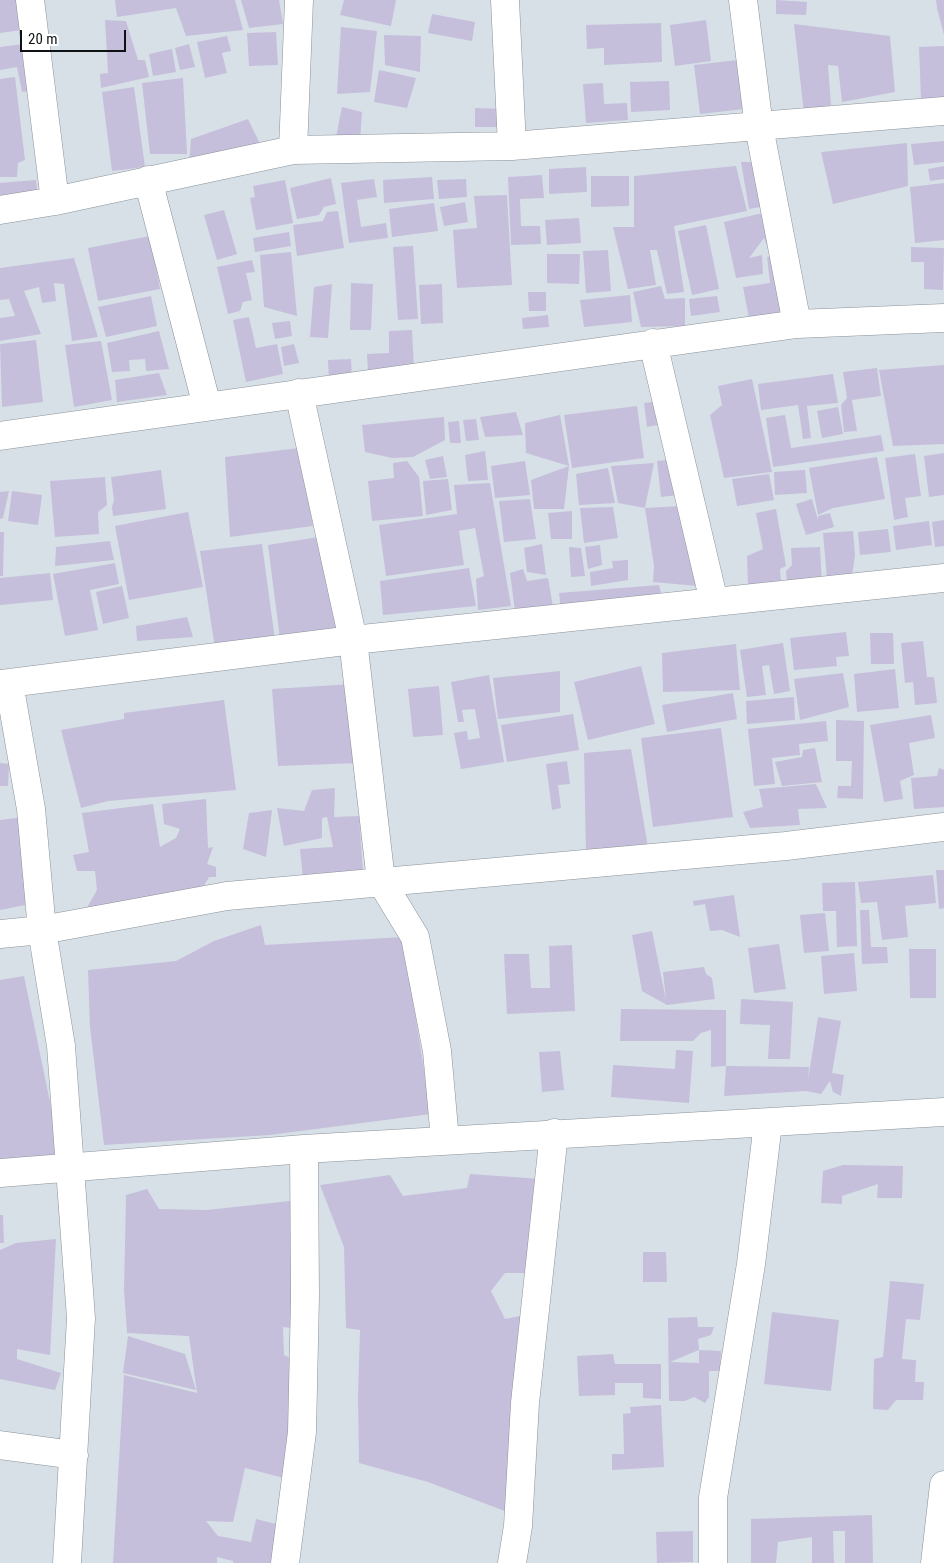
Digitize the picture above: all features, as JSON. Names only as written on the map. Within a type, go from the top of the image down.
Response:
[{"type":"street","points":[[30,0],[55,201]]},
{"type":"street","points":[[294,150],[299,0]]},
{"type":"street","points":[[505,0],[512,146]]},
{"type":"street","points":[[744,0],[759,127],[796,324]]},
{"type":"street","points":[[0,210],[55,201],[294,150],[512,146],[944,111]]},
{"type":"street","points":[[148,180],[207,406]]},
{"type":"street","points":[[0,436],[796,324],[944,318]]},
{"type":"street","points":[[653,343],[714,602]]},
{"type":"street","points":[[299,393],[353,640],[380,881],[415,936],[437,1051],[446,1140]]},
{"type":"street","points":[[67,1563],[81,1318],[61,1046],[42,930],[31,809],[4,684],[353,640],[944,578]]},
{"type":"street","points":[[0,934],[42,930],[227,896],[786,846],[944,827]]},
{"type":"street","points":[[0,1173],[304,1148],[944,1112]]},
{"type":"street","points":[[713,1563],[713,1498],[751,1264],[768,1123]]},
{"type":"street","points":[[512,1563],[518,1526],[525,1403],[554,1133]]},
{"type":"street","points":[[285,1563],[302,1432],[305,1297],[304,1148]]},
{"type":"street","points":[[0,1445],[74,1455]]},
{"type":"street","points":[[935,1563],[944,1485]]},
{"type":"building","points":[[0,0],[17,0],[22,30],[0,33]]},
{"type":"building","points":[[115,0],[235,0],[243,30],[186,36],[176,8],[117,17]]},
{"type":"building","points":[[241,0],[279,0],[283,24],[249,28]]},
{"type":"building","points":[[344,0],[396,0],[391,26],[340,15]]},
{"type":"building","points":[[776,0],[807,2],[806,15],[776,14]]},
{"type":"building","points":[[936,0],[944,0],[944,35],[937,8]]},
{"type":"building","points":[[432,14],[475,22],[472,41],[428,33]]},
{"type":"building","points":[[105,20],[126,21],[138,60],[145,60],[149,77],[101,88],[100,74],[108,73]]},
{"type":"building","points":[[706,20],[711,61],[675,66],[670,25]]},
{"type":"building","points":[[661,23],[662,62],[604,65],[604,48],[587,49],[586,25]]},
{"type":"building","points":[[794,24],[890,36],[895,92],[842,102],[838,66],[828,65],[831,105],[804,114]]},
{"type":"building","points":[[341,27],[377,31],[370,92],[337,94]]},
{"type":"building","points":[[276,32],[278,65],[249,66],[247,33]]},
{"type":"building","points":[[384,35],[421,36],[420,72],[385,65]]},
{"type":"building","points":[[227,36],[231,51],[222,53],[227,73],[205,78],[197,42]]},
{"type":"building","points":[[23,44],[30,91],[22,92],[17,67],[0,70],[0,47]]},
{"type":"building","points":[[189,44],[195,67],[180,70],[175,48]]},
{"type":"building","points":[[944,46],[944,98],[921,99],[919,47]]},
{"type":"building","points":[[172,49],[176,72],[153,76],[149,54]]},
{"type":"building","points":[[738,60],[744,109],[700,114],[694,65]]},
{"type":"building","points":[[379,70],[416,78],[407,108],[374,102]]},
{"type":"building","points":[[15,77],[25,160],[18,163],[17,177],[0,177],[0,79]]},
{"type":"building","points":[[183,78],[187,154],[150,154],[142,83]]},
{"type":"building","points":[[669,81],[670,110],[631,112],[630,82]]},
{"type":"building","points":[[603,83],[604,104],[627,103],[628,120],[586,123],[583,84]]},
{"type":"building","points":[[134,87],[145,167],[112,171],[102,92]]},
{"type":"building","points":[[342,107],[362,112],[360,142],[335,142]]},
{"type":"building","points":[[475,108],[504,109],[503,127],[475,127]]},
{"type":"building","points":[[248,119],[261,146],[189,165],[191,139]]},
{"type":"building","points":[[944,141],[944,162],[914,165],[911,144]]},
{"type":"building","points":[[907,143],[908,186],[833,204],[821,152]]},
{"type":"building","points":[[741,162],[756,162],[766,206],[749,209]]},
{"type":"building","points":[[736,166],[747,211],[674,226],[684,292],[667,294],[657,250],[650,250],[656,285],[628,289],[613,227],[634,227],[634,176]]},
{"type":"building","points":[[944,166],[944,179],[930,181],[928,169]]},
{"type":"building","points":[[586,167],[587,192],[549,194],[549,169]]},
{"type":"building","points":[[542,175],[544,198],[520,199],[521,226],[540,226],[541,244],[511,245],[508,177]]},
{"type":"building","points":[[591,176],[629,176],[629,206],[591,207]]},
{"type":"building","points":[[432,177],[434,199],[384,203],[383,180]]},
{"type":"building","points":[[331,178],[336,204],[324,207],[319,215],[297,219],[290,188]]},
{"type":"building","points":[[374,179],[377,197],[357,200],[361,227],[386,223],[388,238],[349,243],[341,183]]},
{"type":"building","points":[[466,179],[467,197],[439,199],[437,180]]},
{"type":"building","points":[[36,180],[38,198],[0,201],[0,183]]},
{"type":"building","points":[[285,180],[293,223],[256,230],[250,198],[255,197],[253,186]]},
{"type":"building","points":[[944,183],[944,240],[915,243],[910,187]]},
{"type":"building","points":[[507,195],[512,285],[457,288],[453,230],[477,228],[474,196]]},
{"type":"building","points":[[465,202],[468,222],[444,226],[440,207]]},
{"type":"building","points":[[434,203],[438,231],[392,237],[389,209]]},
{"type":"building","points":[[224,210],[237,254],[217,260],[204,215]]},
{"type":"building","points":[[338,211],[344,248],[297,256],[293,225],[323,221],[327,212]]},
{"type":"building","points":[[767,212],[769,251],[764,238],[749,258],[762,255],[763,274],[736,278],[724,222]]},
{"type":"building","points":[[579,218],[581,243],[547,245],[545,220]]},
{"type":"building","points":[[706,225],[719,289],[692,295],[678,231]]},
{"type":"building","points":[[289,232],[291,246],[255,252],[253,238]]},
{"type":"building","points":[[150,236],[160,289],[98,301],[88,248]]},
{"type":"building","points":[[413,246],[418,319],[398,320],[393,247]]},
{"type":"building","points":[[911,247],[944,248],[943,290],[924,289],[924,262],[911,262]]},
{"type":"building","points":[[608,250],[611,291],[586,293],[583,251]]},
{"type":"building","points":[[291,252],[297,316],[264,307],[260,255]]},
{"type":"building","points":[[547,254],[580,254],[579,284],[547,283]]},
{"type":"building","points":[[777,255],[786,313],[749,318],[743,287],[770,283],[767,257]]},
{"type":"building","points":[[74,258],[98,337],[72,341],[64,284],[54,283],[56,301],[42,303],[39,287],[24,291],[41,334],[0,341],[0,318],[15,316],[9,299],[0,300],[0,268]]},
{"type":"building","points":[[252,260],[255,272],[246,273],[252,300],[243,302],[240,311],[228,314],[217,267]]},
{"type":"building","points":[[351,283],[373,284],[371,330],[350,330]]},
{"type":"building","points":[[332,284],[328,338],[310,337],[314,287]]},
{"type":"building","points":[[442,284],[443,323],[421,324],[419,285]]},
{"type":"building","points":[[661,286],[665,299],[685,298],[685,326],[641,327],[633,292]]},
{"type":"building","points":[[528,292],[546,292],[546,311],[529,311]]},
{"type":"building","points":[[630,295],[632,322],[584,327],[580,300]]},
{"type":"building","points":[[151,296],[157,326],[106,337],[98,307]]},
{"type":"building","points":[[717,296],[720,312],[691,316],[689,299]]},
{"type":"building","points":[[548,315],[549,327],[523,329],[522,318]]},
{"type":"building","points":[[249,317],[256,348],[277,344],[283,374],[246,382],[233,320]]},
{"type":"building","points":[[290,321],[292,336],[275,339],[272,323]]},
{"type":"building","points":[[412,330],[414,370],[368,372],[367,354],[389,353],[389,331]]},
{"type":"building","points":[[159,331],[169,369],[146,371],[145,359],[129,360],[130,371],[112,372],[107,343]]},
{"type":"building","points":[[36,340],[43,402],[2,407],[0,344]]},
{"type":"building","points":[[101,341],[112,400],[74,407],[65,345]]},
{"type":"building","points":[[294,344],[299,363],[284,366],[281,347]]},
{"type":"building","points":[[351,359],[352,380],[329,381],[328,360]]},
{"type":"building","points":[[944,365],[944,444],[893,446],[879,370]]},
{"type":"building","points":[[877,368],[881,396],[852,400],[857,431],[844,432],[841,405],[847,398],[843,372]]},
{"type":"building","points":[[159,373],[167,395],[117,402],[115,380]]},
{"type":"building","points":[[833,374],[838,403],[807,406],[811,438],[803,439],[798,405],[761,410],[758,384]]},
{"type":"building","points":[[752,379],[772,472],[724,478],[710,415],[722,405],[718,386]]},
{"type":"building","points":[[660,401],[663,424],[647,427],[644,403]]},
{"type":"building","points":[[637,406],[644,458],[572,468],[564,415]]},
{"type":"building","points":[[838,407],[843,434],[822,438],[817,411]]},
{"type":"building","points":[[516,412],[523,435],[485,437],[480,417]]},
{"type":"building","points":[[560,415],[569,466],[526,453],[525,423]]},
{"type":"building","points":[[785,415],[791,448],[881,435],[884,451],[773,467],[766,418]]},
{"type":"building","points":[[444,417],[445,440],[413,457],[392,458],[365,452],[362,425]]},
{"type":"building","points":[[476,419],[479,440],[466,441],[463,420]]},
{"type":"building","points":[[459,421],[461,443],[450,443],[448,422]]},
{"type":"building","points":[[299,448],[313,526],[230,537],[225,457]]},
{"type":"building","points":[[485,451],[488,480],[468,481],[465,455]]},
{"type":"building","points":[[944,453],[944,495],[929,497],[924,456]]},
{"type":"building","points":[[915,454],[921,496],[905,498],[908,517],[894,520],[885,458]]},
{"type":"building","points":[[443,456],[447,477],[430,479],[425,460]]},
{"type":"building","points":[[877,457],[885,499],[833,508],[818,515],[809,468]]},
{"type":"building","points":[[674,459],[678,495],[661,497],[657,461]]},
{"type":"building","points":[[407,461],[419,477],[423,516],[372,521],[368,481],[394,478],[393,463]]},
{"type":"building","points":[[525,461],[530,495],[495,498],[491,466]]},
{"type":"building","points":[[654,463],[645,508],[618,503],[611,466]]},
{"type":"building","points":[[569,466],[564,509],[534,509],[531,480]]},
{"type":"building","points":[[608,468],[615,503],[579,505],[576,474]]},
{"type":"building","points":[[161,470],[166,509],[113,516],[112,507],[114,500],[111,477]]},
{"type":"building","points":[[805,470],[807,493],[775,495],[774,472]]},
{"type":"building","points":[[769,474],[774,500],[737,506],[732,479]]},
{"type":"building","points":[[105,477],[107,505],[98,512],[99,534],[55,537],[50,481]]},
{"type":"building","points":[[448,479],[452,510],[426,515],[423,481]]},
{"type":"building","points":[[490,483],[511,606],[478,610],[476,579],[484,576],[475,528],[459,531],[464,565],[386,576],[379,525],[457,514],[454,485]]},
{"type":"building","points":[[9,491],[3,518],[0,519],[0,492]]},
{"type":"building","points":[[12,491],[42,495],[38,525],[8,521]]},
{"type":"building","points":[[530,499],[536,539],[504,542],[499,501]]},
{"type":"building","points":[[812,499],[818,520],[818,516],[830,513],[834,527],[806,535],[796,504]]},
{"type":"building","points":[[681,506],[698,586],[653,582],[654,566],[645,508]]},
{"type":"building","points":[[613,507],[618,538],[584,543],[580,508]]},
{"type":"building","points":[[776,509],[786,566],[780,569],[781,583],[748,585],[747,556],[763,549],[756,513]]},
{"type":"building","points":[[572,511],[572,539],[551,539],[548,513]]},
{"type":"building","points":[[188,512],[203,587],[129,600],[115,526]]},
{"type":"building","points":[[944,520],[944,546],[935,547],[932,522]]},
{"type":"building","points":[[929,521],[932,545],[896,550],[893,526]]},
{"type":"building","points":[[888,529],[891,552],[860,555],[858,532]]},
{"type":"building","points":[[853,531],[855,555],[852,576],[827,578],[823,533]]},
{"type":"building","points":[[0,532],[4,532],[3,576],[0,576]]},
{"type":"building","points":[[325,536],[345,632],[280,639],[268,545]]},
{"type":"building","points":[[110,541],[114,560],[55,566],[56,547]]},
{"type":"building","points":[[262,544],[275,640],[215,648],[200,551]]},
{"type":"building","points":[[542,544],[546,575],[527,572],[524,548]]},
{"type":"building","points":[[600,545],[602,565],[588,569],[585,547]]},
{"type":"building","points":[[569,547],[581,548],[585,576],[571,577]]},
{"type":"building","points":[[820,547],[822,585],[787,587],[786,571],[792,565],[791,548]]},
{"type":"building","points":[[628,560],[628,580],[591,586],[590,572],[613,568],[612,561]]},
{"type":"building","points":[[115,563],[119,584],[90,590],[98,630],[65,636],[53,574]]},
{"type":"building","points":[[469,568],[476,606],[383,615],[380,581]]},
{"type":"building","points":[[523,569],[527,581],[548,578],[553,607],[515,611],[510,573]]},
{"type":"building","points":[[50,573],[53,600],[0,605],[0,578]]},
{"type":"building","points":[[659,585],[663,600],[561,610],[559,593]]},
{"type":"building","points":[[122,586],[129,618],[103,624],[96,592]]},
{"type":"building","points":[[187,617],[193,637],[137,641],[136,626]]},
{"type":"building","points":[[846,632],[849,656],[836,657],[837,666],[794,670],[790,638]]},
{"type":"building","points":[[870,633],[893,633],[894,664],[871,664]]},
{"type":"building","points":[[923,641],[927,677],[934,677],[937,703],[915,705],[913,682],[905,683],[901,643]]},
{"type":"building","points":[[783,643],[790,691],[774,694],[769,665],[762,666],[766,695],[747,697],[740,650]]},
{"type":"building","points":[[736,644],[740,690],[663,692],[662,653]]},
{"type":"building","points":[[641,666],[655,724],[588,740],[574,682]]},
{"type":"building","points":[[895,669],[899,708],[857,712],[854,674]]},
{"type":"building","points":[[560,671],[560,712],[498,719],[493,678]]},
{"type":"building","points":[[843,673],[849,707],[800,720],[794,679]]},
{"type":"building","points":[[489,675],[504,762],[461,769],[454,733],[467,731],[468,740],[480,738],[475,709],[462,710],[464,722],[458,722],[451,682]]},
{"type":"building","points":[[353,684],[359,763],[278,766],[272,689]]},
{"type":"building","points":[[439,686],[443,735],[413,737],[408,689]]},
{"type":"building","points":[[733,693],[737,719],[667,732],[662,705]]},
{"type":"building","points":[[794,697],[795,720],[747,724],[746,701]]},
{"type":"building","points":[[224,700],[236,790],[108,801],[81,808],[61,730],[124,719],[124,713]]},
{"type":"building","points":[[573,714],[579,750],[507,762],[501,725]]},
{"type":"building","points":[[931,715],[935,738],[909,743],[914,775],[900,781],[903,799],[884,802],[870,725]]},
{"type":"building","points":[[836,720],[864,721],[863,799],[837,798],[838,786],[851,786],[852,761],[836,761]]},
{"type":"building","points":[[826,721],[828,741],[799,744],[800,755],[772,758],[775,784],[754,786],[748,729]]},
{"type":"building","points":[[721,728],[733,817],[653,827],[641,738]]},
{"type":"building","points":[[815,748],[822,782],[782,786],[775,762],[802,757],[803,750]]},
{"type":"building","points":[[631,749],[648,847],[586,851],[584,753]]},
{"type":"building","points":[[567,761],[570,784],[558,785],[561,808],[552,810],[546,764]]},
{"type":"building","points":[[0,763],[9,764],[8,786],[0,786]]},
{"type":"building","points":[[939,768],[944,770],[944,807],[914,809],[911,778],[937,776]]},
{"type":"building","points":[[816,784],[827,808],[798,809],[800,825],[750,828],[743,812],[763,807],[759,789]]},
{"type":"building","points":[[335,788],[334,817],[359,816],[363,872],[303,879],[300,849],[333,847],[327,817],[322,818],[322,838],[284,846],[277,808],[304,811],[312,790]]},
{"type":"building","points":[[206,799],[208,848],[213,847],[207,864],[216,867],[216,877],[209,877],[198,896],[81,918],[97,890],[95,871],[77,871],[73,855],[89,852],[82,813],[153,804],[160,847],[176,838],[180,829],[164,824],[162,804]]},
{"type":"building","points":[[272,810],[266,857],[243,849],[249,813]]},
{"type":"building","points":[[24,817],[36,903],[0,910],[0,820]]},
{"type":"building","points":[[936,870],[944,870],[944,908],[939,909]]},
{"type":"building","points":[[933,875],[936,903],[905,906],[908,937],[882,940],[877,902],[861,903],[858,882]]},
{"type":"building","points":[[855,882],[857,946],[837,947],[836,911],[823,911],[822,883]]},
{"type":"building","points":[[734,895],[740,937],[722,930],[710,931],[705,904],[694,906],[693,901]]},
{"type":"building","points":[[860,910],[869,910],[871,947],[887,947],[888,963],[862,964]]},
{"type":"building","points":[[825,913],[829,951],[804,953],[800,915]]},
{"type":"building","points":[[261,925],[265,945],[403,937],[431,1114],[270,1135],[104,1145],[90,1027],[88,970],[176,961],[214,941]]},
{"type":"building","points":[[652,931],[666,1000],[663,972],[704,967],[706,974],[712,978],[715,999],[667,1005],[642,991],[632,935]]},
{"type":"building","points":[[779,944],[786,989],[754,993],[748,948]]},
{"type":"building","points":[[572,945],[575,1011],[507,1014],[504,954],[529,954],[531,988],[550,988],[549,946]]},
{"type":"building","points":[[909,949],[936,949],[936,998],[910,998]]},
{"type":"building","points":[[854,953],[857,991],[824,994],[821,956]]},
{"type":"building","points":[[24,976],[62,1160],[0,1164],[0,980]]},
{"type":"building","points":[[741,999],[793,1002],[790,1059],[768,1059],[770,1025],[740,1024]]},
{"type":"building","points":[[621,1009],[726,1010],[726,1066],[711,1067],[711,1030],[701,1033],[693,1041],[620,1041]]},
{"type":"building","points":[[818,1017],[841,1021],[832,1073],[844,1075],[841,1096],[833,1092],[830,1081],[821,1094],[806,1091],[724,1096],[726,1066],[809,1067],[808,1080]]},
{"type":"building","points":[[676,1050],[693,1051],[689,1103],[611,1097],[613,1065],[675,1069]]},
{"type":"building","points":[[560,1051],[564,1090],[542,1092],[539,1052]]},
{"type":"building","points":[[843,1165],[903,1166],[902,1198],[877,1198],[878,1184],[842,1196],[842,1204],[821,1203],[823,1171]]},
{"type":"building","points":[[470,1174],[541,1179],[530,1273],[505,1273],[491,1291],[505,1319],[525,1315],[510,1513],[428,1482],[359,1463],[358,1395],[360,1330],[346,1328],[344,1247],[320,1185],[390,1175],[403,1196],[467,1188]]},
{"type":"building","points":[[147,1189],[159,1209],[207,1210],[290,1201],[292,1328],[283,1327],[284,1355],[295,1360],[288,1479],[245,1468],[233,1522],[206,1521],[218,1536],[251,1542],[256,1519],[288,1527],[283,1563],[233,1563],[233,1561],[217,1557],[217,1563],[113,1563],[124,1375],[197,1393],[189,1336],[127,1333],[124,1290],[126,1195]]},
{"type":"building","points":[[0,1215],[3,1215],[4,1243],[0,1243]]},
{"type":"building","points":[[56,1239],[50,1355],[17,1349],[17,1359],[61,1373],[55,1390],[0,1379],[0,1250],[16,1243]]},
{"type":"building","points":[[643,1252],[666,1252],[667,1282],[643,1282]]},
{"type":"building","points":[[890,1281],[924,1284],[920,1320],[906,1319],[902,1359],[916,1360],[915,1382],[924,1382],[923,1400],[896,1400],[888,1410],[873,1409],[874,1359],[883,1357]]},
{"type":"building","points":[[772,1312],[839,1320],[831,1391],[764,1384]]},
{"type":"building","points":[[697,1317],[698,1327],[714,1327],[711,1335],[698,1339],[699,1350],[721,1351],[720,1371],[709,1371],[709,1397],[705,1403],[694,1397],[685,1401],[669,1401],[668,1318]],"holes":[[[699,1350],[699,1363],[670,1362]]]},
{"type":"building","points":[[128,1336],[185,1354],[196,1390],[123,1373]]},
{"type":"building","points":[[613,1354],[615,1364],[661,1364],[661,1399],[643,1398],[643,1383],[615,1383],[615,1395],[579,1396],[577,1356]]},
{"type":"building","points":[[661,1405],[664,1467],[612,1470],[612,1454],[624,1454],[623,1414],[631,1413],[630,1407]]},
{"type":"building","points":[[872,1515],[873,1563],[845,1563],[845,1531],[833,1531],[834,1563],[812,1563],[812,1537],[778,1542],[776,1563],[751,1563],[751,1519]]},
{"type":"building","points":[[693,1531],[693,1562],[657,1563],[656,1532]]}]
